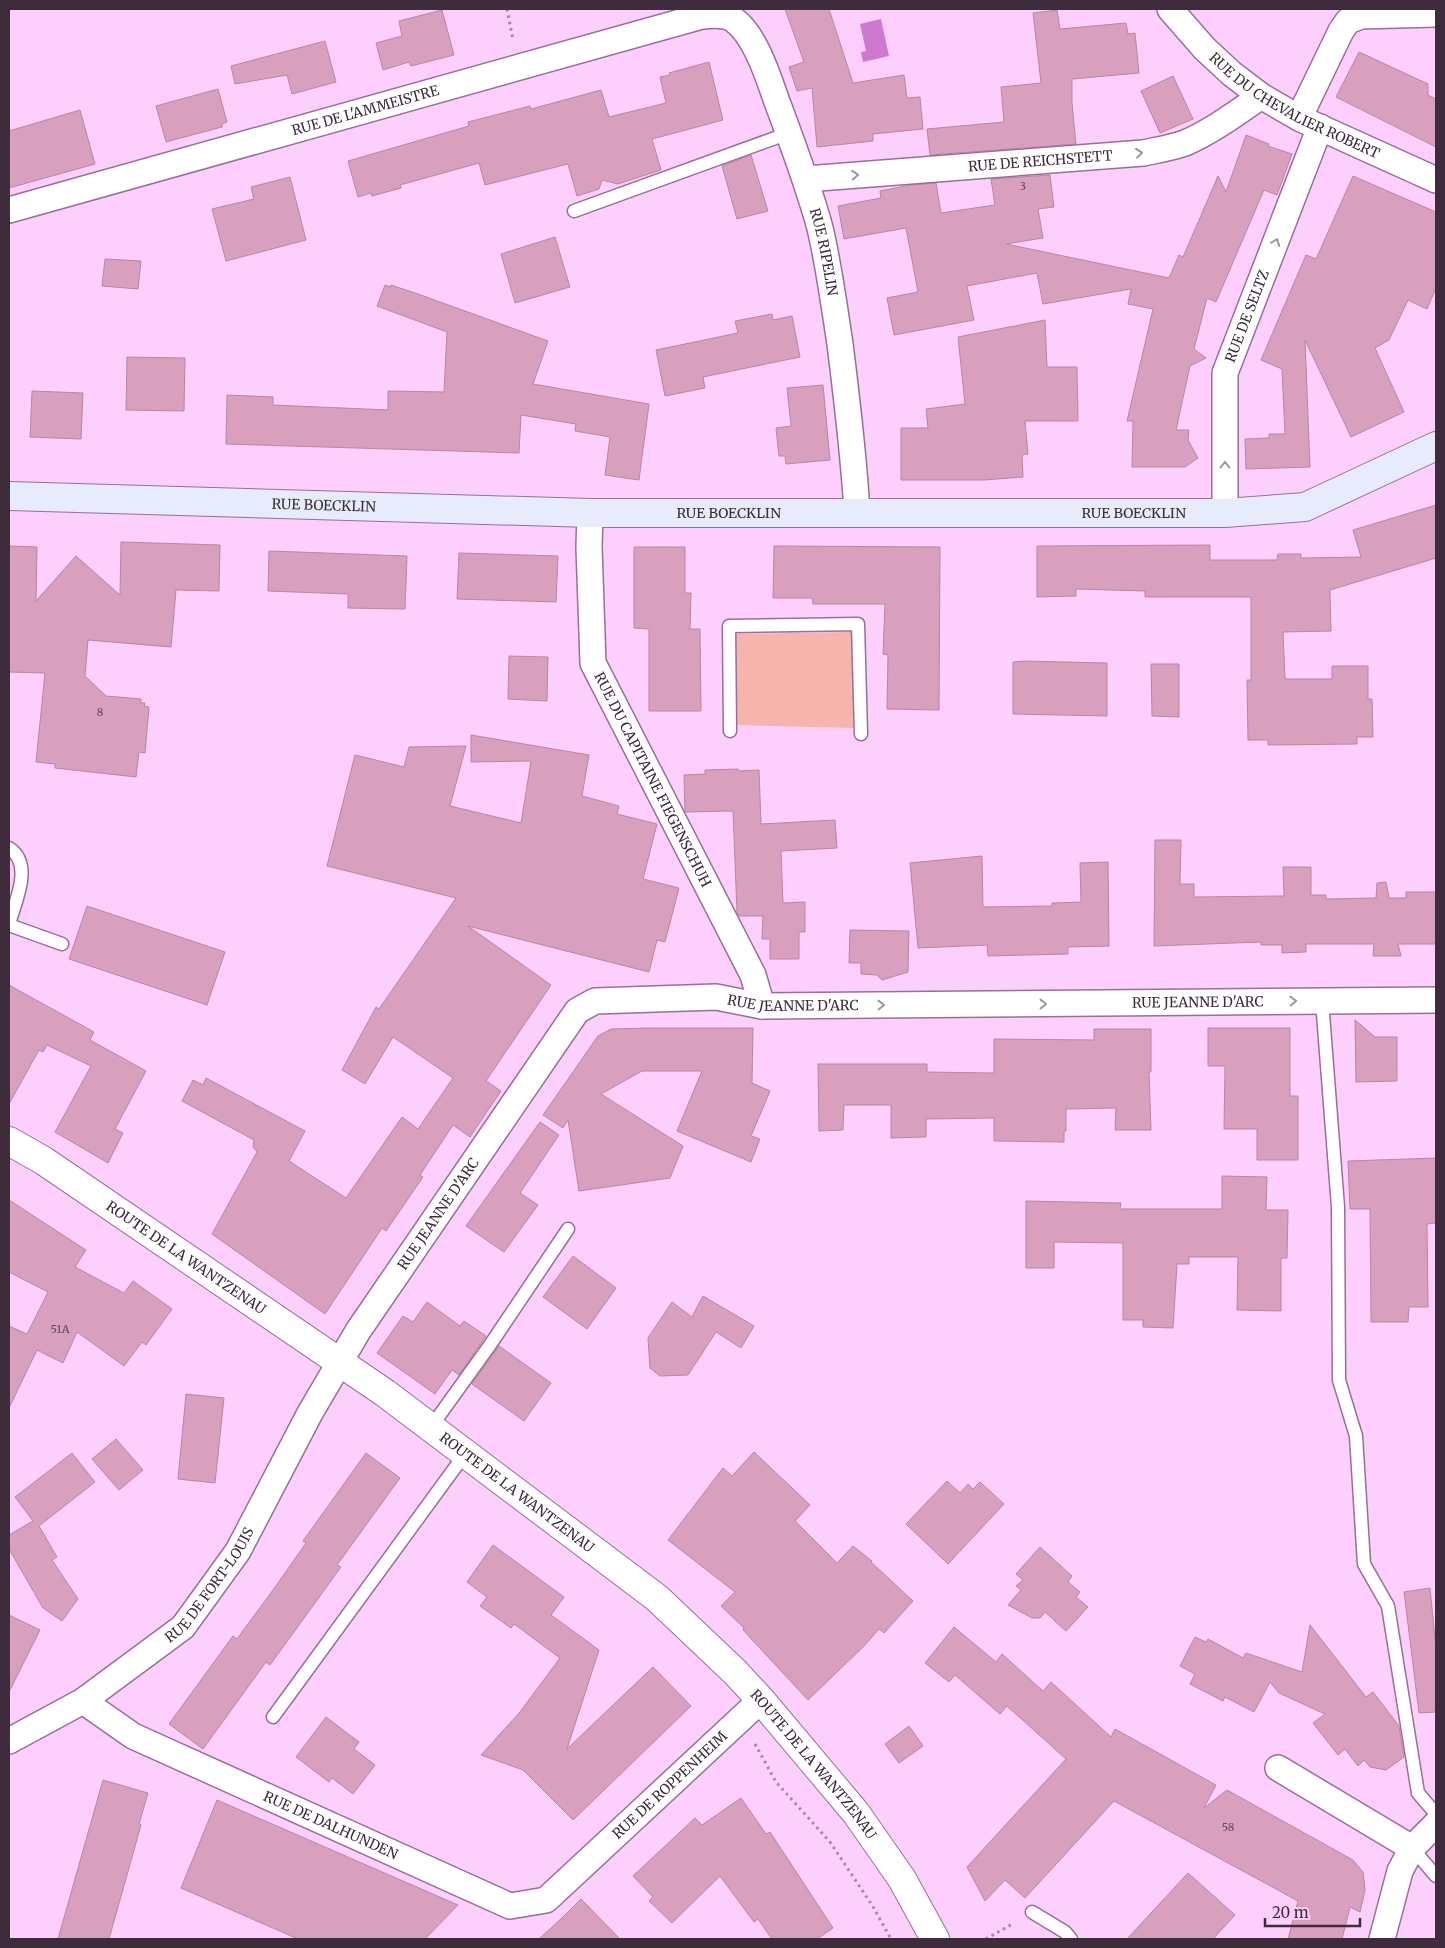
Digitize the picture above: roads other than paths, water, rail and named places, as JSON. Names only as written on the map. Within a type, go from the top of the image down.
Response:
[{"type":"main road","name":"RUE BOECKLIN","points":[[9,496],[590,513],[1225,513],[1305,507],[1436,446]]},
{"type":"street","name":"RUE DU CHEVALIER ROBERT","points":[[1170,9],[1204,49],[1261,96],[1310,122],[1436,180]]},
{"type":"street","name":"RUE DE SELTZ","points":[[1225,513],[1226,373],[1340,30],[1348,21],[1360,16],[1436,14]]},
{"type":"street","name":"RUE RIPELIN","points":[[722,15],[734,19],[747,32],[769,79],[806,179],[820,229],[831,283],[850,430],[857,513]]},
{"type":"street","name":"RUE DE L'AMMEISTRE","points":[[9,210],[702,16],[722,15]]},
{"type":"street","name":"RUE DE REICHSTETT","points":[[806,179],[1143,153],[1186,142],[1228,118],[1261,96]]},
{"type":"street","name":"RUE DU CAPITAINE FIEGENSCHUH","points":[[590,513],[589,548],[593,663],[754,976],[762,1006]]},
{"type":"street","name":"RUE JEANNE D'ARC","points":[[339,1363],[358,1331],[577,1011],[595,1000],[716,997],[762,1006],[1436,1000]]},
{"type":"street","name":"ROUTE DE LA WANTZENAU","points":[[9,1141],[60,1172],[430,1427],[657,1598],[735,1672],[856,1812],[902,1879],[935,1939]]},
{"type":"street","name":"RUE DE FORT-LOUIS","points":[[9,1741],[84,1701],[183,1627],[238,1551],[310,1413],[339,1363]]},
{"type":"street","name":"RUE DE ROPPENHEIM","points":[[578,1870],[761,1700]]},
{"type":"street","name":"RUE DE DALHUNDEN","points":[[84,1701],[134,1736],[510,1906],[546,1900],[578,1870]]},
{"type":"street","points":[[1278,1768],[1412,1848]]},
{"type":"street","points":[[1382,1939],[1400,1870],[1412,1848],[1436,1824]]},
{"type":"lane","points":[[574,211],[789,133]]},
{"type":"lane","points":[[730,731],[729,626],[858,624],[861,734]]},
{"type":"lane","points":[[9,848],[20,860],[22,874],[9,924],[62,944]]},
{"type":"lane","points":[[1322,1001],[1338,1207],[1339,1380],[1356,1436],[1364,1564],[1388,1606],[1418,1794],[1436,1814]]},
{"type":"lane","points":[[430,1427],[568,1229]]},
{"type":"lane","points":[[273,1718],[465,1454]]},
{"type":"lane","points":[[1412,1848],[1436,1876]]},
{"type":"lane","points":[[1032,1912],[1065,1932],[1071,1939]]}]
